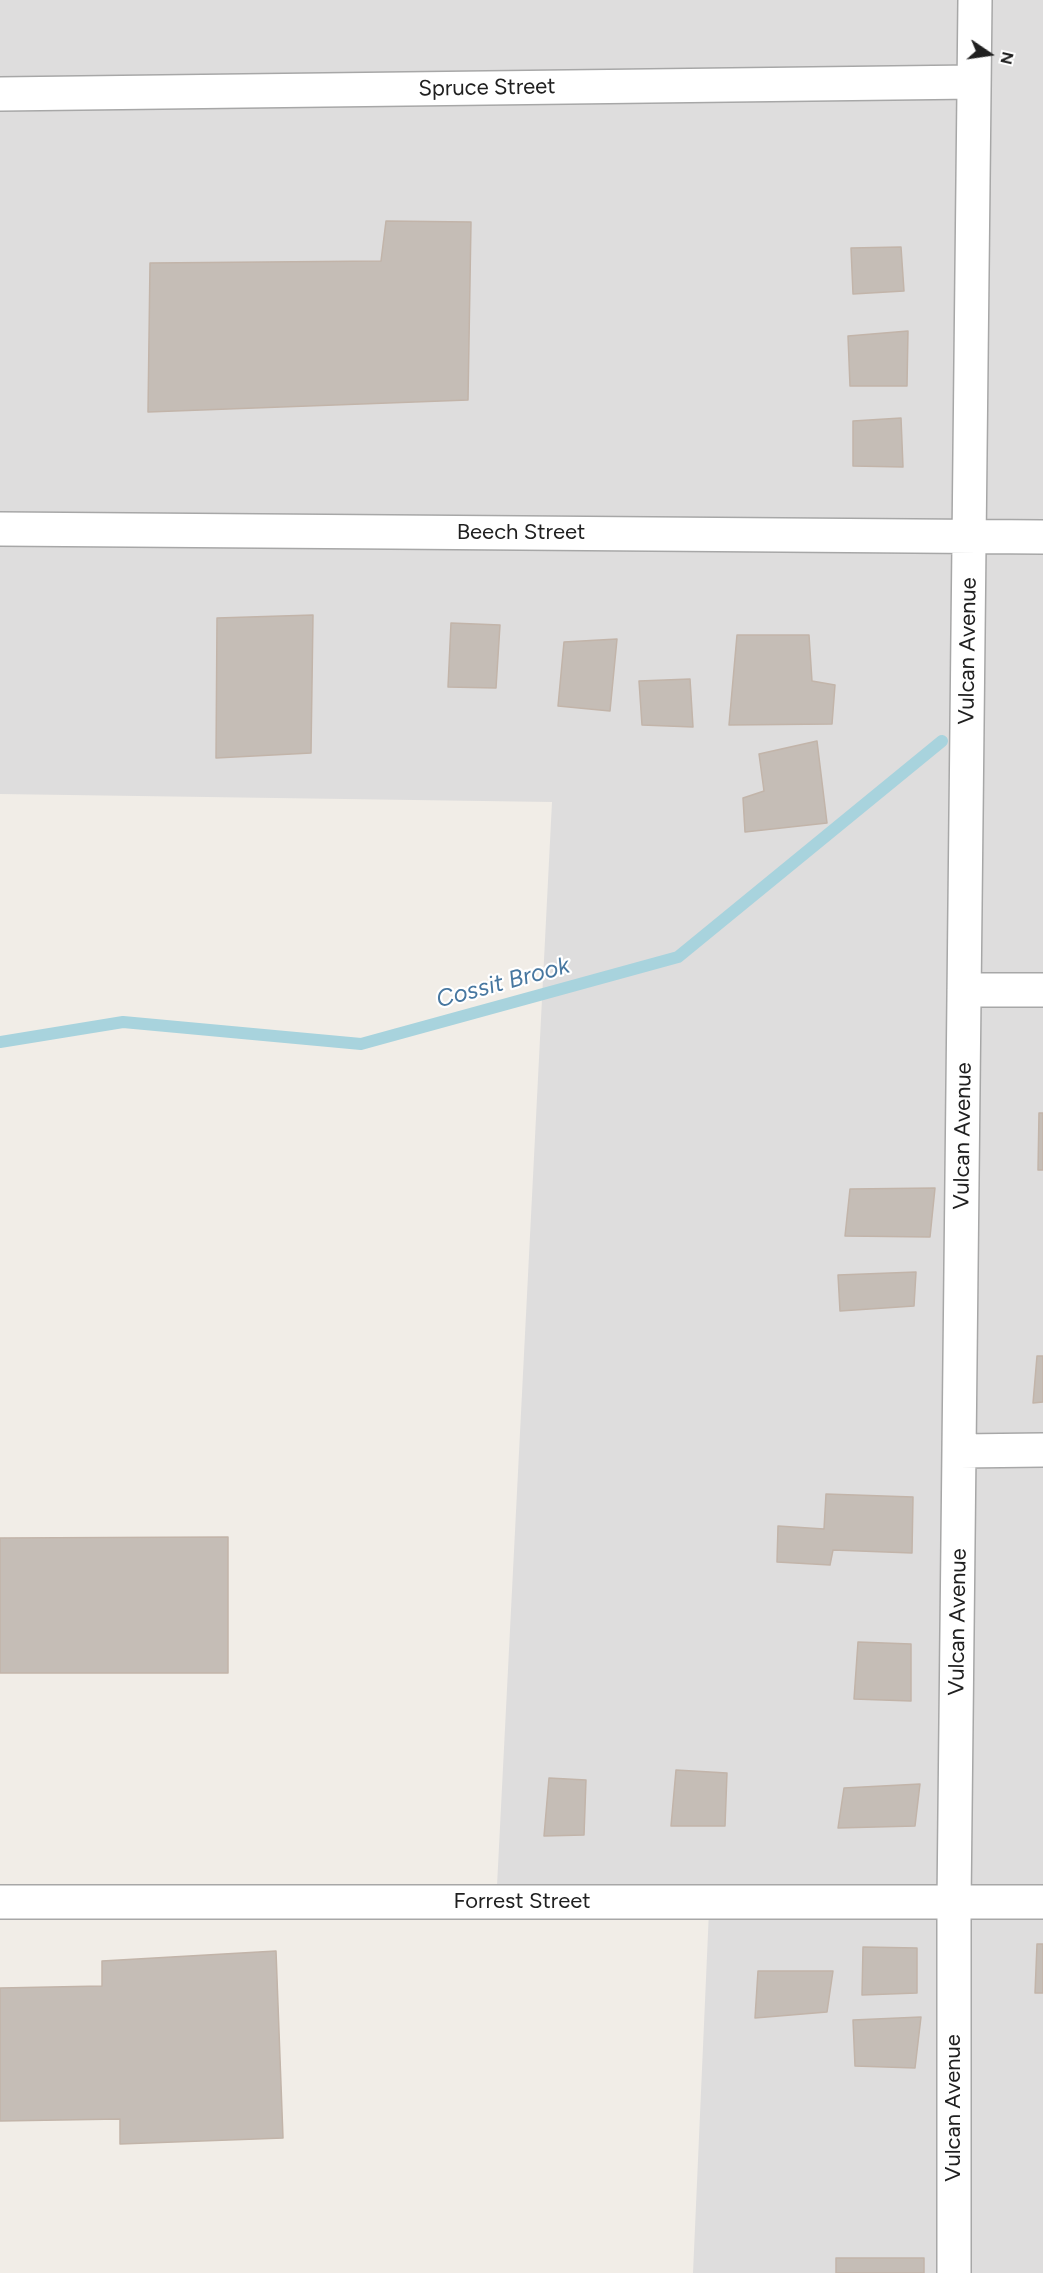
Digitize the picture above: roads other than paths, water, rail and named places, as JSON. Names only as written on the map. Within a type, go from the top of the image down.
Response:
[{"type":"street","name":"Vulcan Avenue","points":[[954,2273],[954,1902],[975,0]]},
{"type":"street","name":"Spruce Street","points":[[0,94],[974,82]]},
{"type":"street","name":"Beech Street","points":[[0,529],[1043,537]]},
{"type":"street","points":[[964,990],[1043,990]]},
{"type":"street","points":[[960,1450],[1043,1450]]},
{"type":"street","name":"Forrest Street","points":[[0,1902],[1043,1902]]},
{"type":"waterway","name":"Cossit Brook","points":[[0,1042],[123,1022],[361,1044],[678,957],[942,741]]}]
